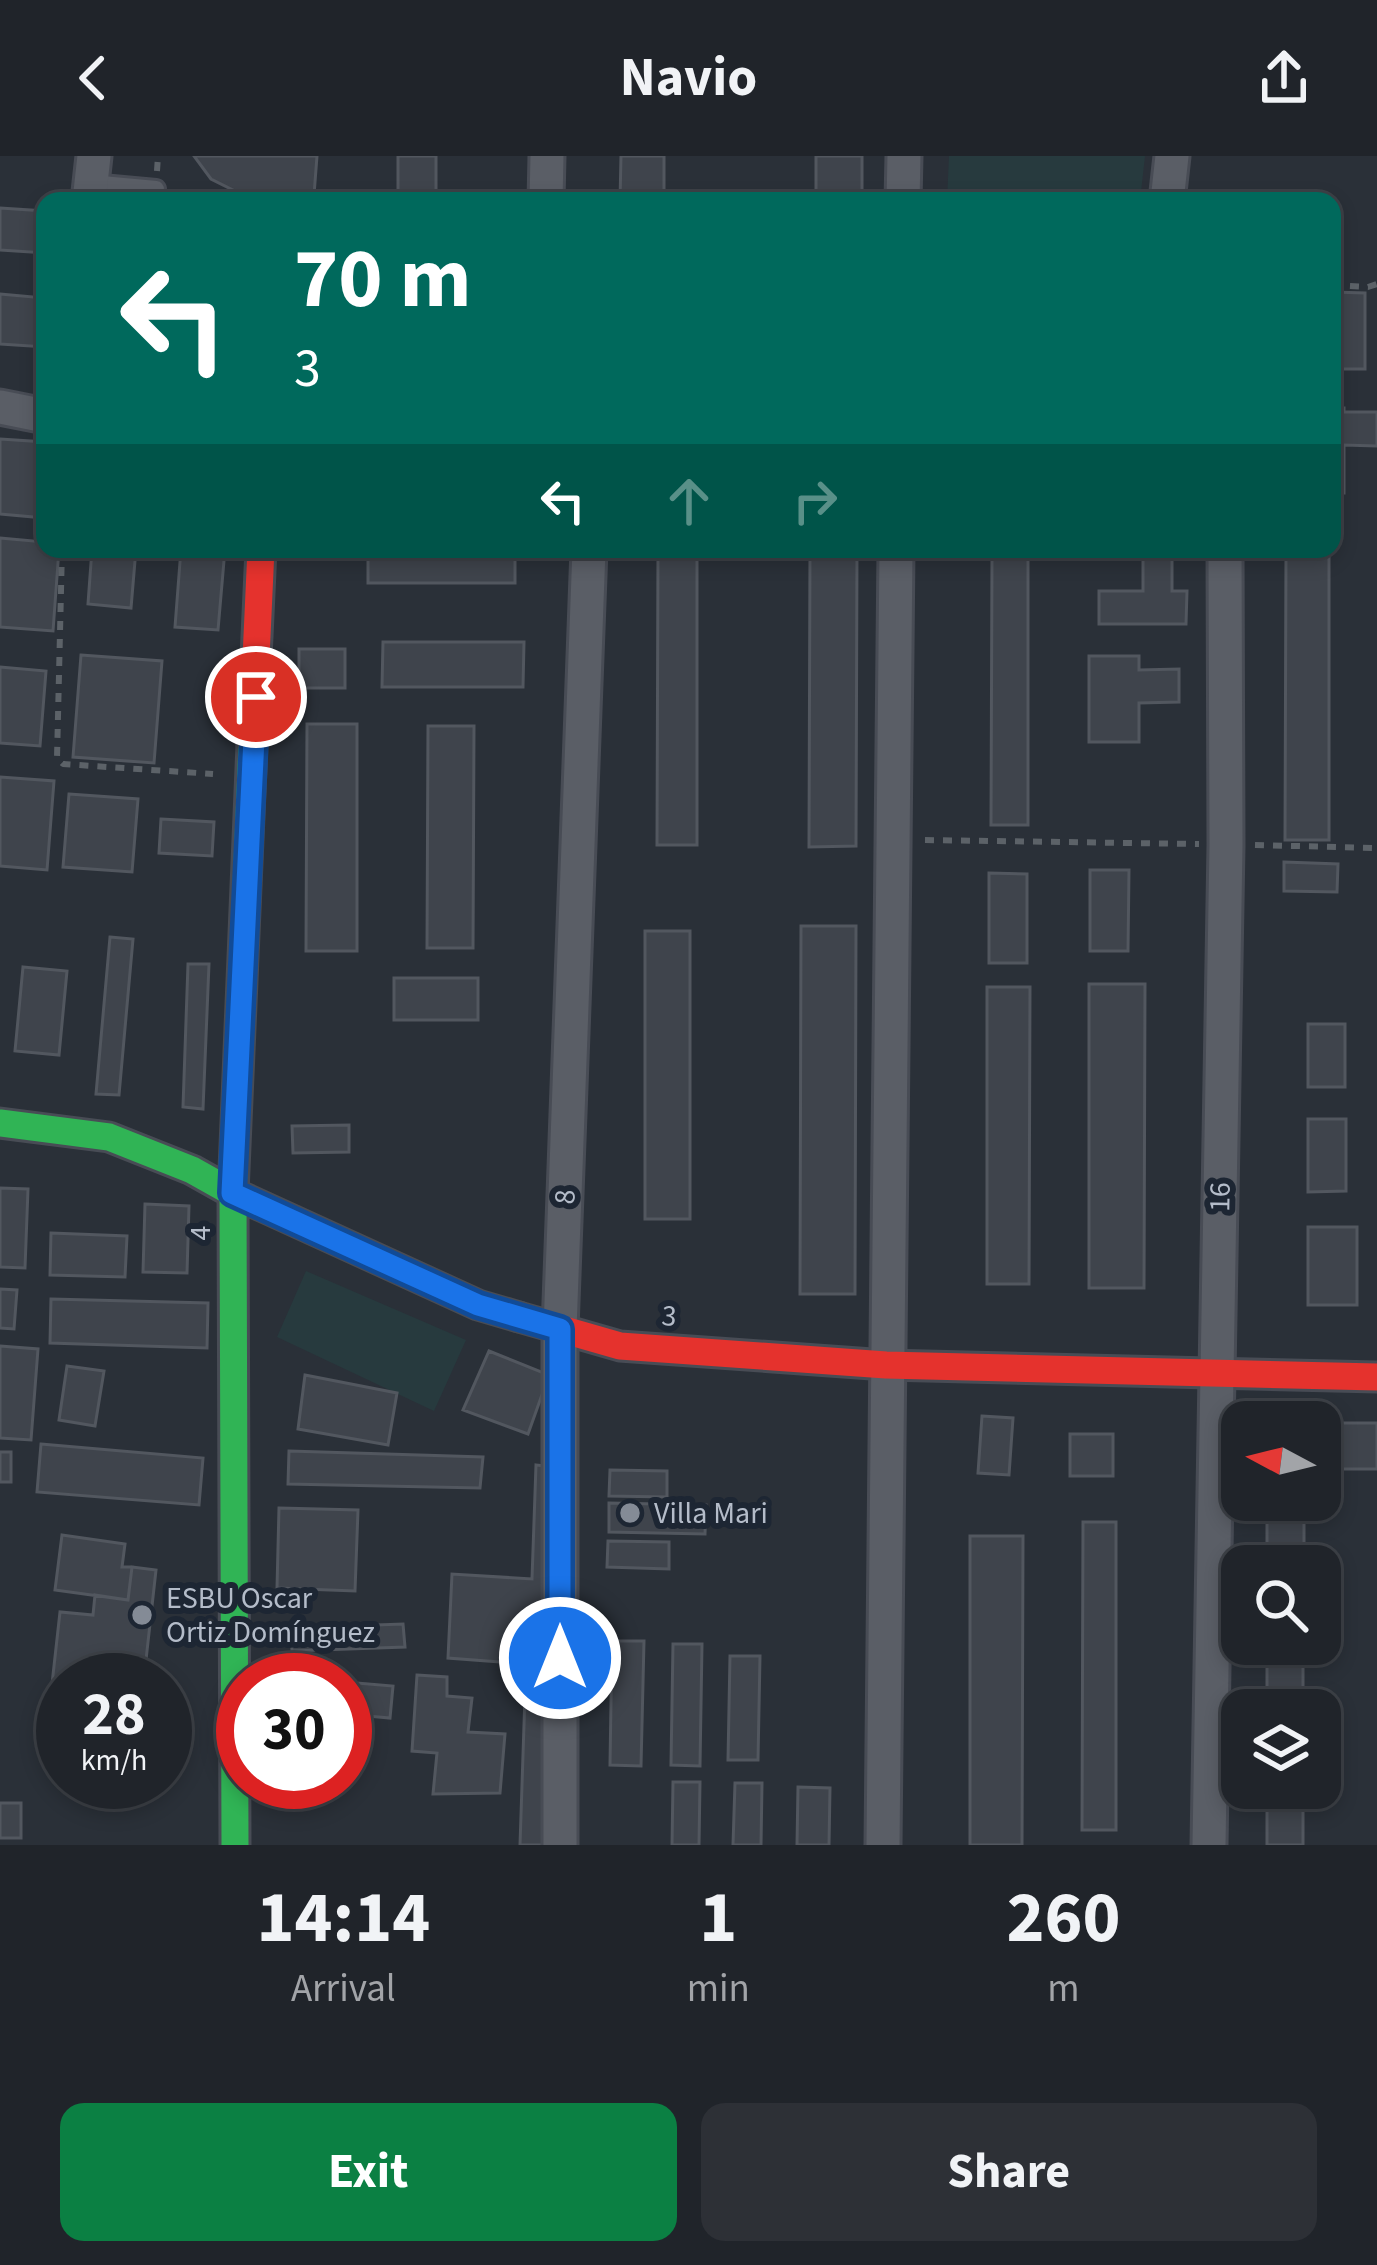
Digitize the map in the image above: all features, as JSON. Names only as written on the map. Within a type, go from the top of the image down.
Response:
[{"type":"street","points":[[546,192],[547,156]]},
{"type":"street","points":[[903,192],[904,156]]},
{"type":"street","points":[[1168,192],[1172,156]]},
{"type":"street","points":[[0,406],[36,414]]},
{"type":"street","name":"4","points":[[235,1845],[232,1193],[262,558]]},
{"type":"street","name":"8","points":[[560,1845],[560,1329],[589,558]]},
{"type":"street","points":[[884,1845],[896,558]]},
{"type":"street","name":"16","points":[[1209,1845],[1226,845],[1225,558]]},
{"type":"street","name":"3","points":[[0,1123],[109,1137],[192,1170],[232,1193],[478,1305],[620,1346],[886,1365],[1377,1377]]},
{"type":"lane","points":[[92,180],[156,190]]},
{"type":"path","points":[[1341,286],[1377,284]]},
{"type":"path","points":[[62,558],[57,758],[63,764],[253,776]]},
{"type":"path","points":[[894,840],[1377,848]]},
{"type":"green space","points":[[949,156],[1145,156],[1141,192],[947,192]]},
{"type":"green space","points":[[306,1271],[466,1340],[434,1411],[277,1337]]},
{"type":"building","points":[[194,156],[317,156],[314,192],[237,192],[211,179]]},
{"type":"building","points":[[398,156],[436,156],[436,192],[398,192]]},
{"type":"building","points":[[621,156],[664,156],[664,192],[620,192]]},
{"type":"building","points":[[816,156],[862,156],[862,192],[816,192]]},
{"type":"building","points":[[0,208],[36,210],[36,252],[0,250]]},
{"type":"building","points":[[1341,292],[1365,293],[1365,369],[1341,369]]},
{"type":"building","points":[[0,294],[36,297],[36,346],[0,344]]},
{"type":"building","points":[[1341,408],[1344,412],[1377,412],[1377,446],[1344,445],[1344,493]]},
{"type":"building","points":[[0,439],[36,441],[36,517],[0,514]]},
{"type":"building","points":[[0,538],[36,541],[36,558],[58,558],[53,631],[0,627]]},
{"type":"building","points":[[91,558],[135,558],[131,608],[88,604]]},
{"type":"building","points":[[180,558],[224,558],[218,630],[175,627]]},
{"type":"building","points":[[368,558],[515,558],[515,583],[368,583]]},
{"type":"building","points":[[658,558],[697,558],[697,845],[657,845]]},
{"type":"building","points":[[810,558],[857,558],[856,846],[809,847]]},
{"type":"building","points":[[992,558],[1028,558],[1028,825],[991,825]]},
{"type":"building","points":[[1143,558],[1172,558],[1172,591],[1187,591],[1186,624],[1099,624],[1099,591],[1143,591]]},
{"type":"building","points":[[1286,558],[1329,558],[1329,840],[1285,840]]},
{"type":"building","points":[[383,642],[524,642],[523,687],[382,687]]},
{"type":"building","points":[[299,649],[345,649],[345,688],[299,688]]},
{"type":"building","points":[[81,655],[162,661],[154,763],[73,757]]},
{"type":"building","points":[[1089,656],[1139,656],[1139,670],[1179,669],[1179,702],[1139,703],[1139,742],[1089,742]]},
{"type":"building","points":[[0,667],[46,671],[40,746],[0,743]]},
{"type":"building","points":[[307,724],[357,724],[357,951],[306,951]]},
{"type":"building","points":[[428,726],[474,726],[473,948],[427,948]]},
{"type":"building","points":[[0,777],[54,781],[47,870],[0,866]]},
{"type":"building","points":[[69,794],[138,799],[132,872],[63,867]]},
{"type":"building","points":[[161,819],[214,822],[212,856],[159,853]]},
{"type":"building","points":[[1284,862],[1338,864],[1337,892],[1284,891]]},
{"type":"building","points":[[1090,870],[1129,870],[1128,951],[1090,951]]},
{"type":"building","points":[[989,873],[1027,874],[1027,963],[989,963]]},
{"type":"building","points":[[801,926],[856,926],[855,1294],[800,1294]]},
{"type":"building","points":[[645,931],[690,931],[690,1219],[645,1219]]},
{"type":"building","points":[[110,937],[133,939],[119,1095],[96,1094]]},
{"type":"building","points":[[188,964],[209,964],[203,1109],[183,1107]]},
{"type":"building","points":[[23,967],[67,971],[59,1055],[15,1051]]},
{"type":"building","points":[[394,978],[478,978],[478,1020],[394,1020]]},
{"type":"building","points":[[1089,984],[1145,984],[1144,1288],[1089,1288]]},
{"type":"building","points":[[987,987],[1030,987],[1029,1284],[987,1284]]},
{"type":"building","points":[[1308,1024],[1345,1024],[1345,1087],[1308,1087]]},
{"type":"building","points":[[1308,1119],[1346,1119],[1346,1191],[1308,1192]]},
{"type":"building","points":[[349,1125],[349,1152],[293,1153],[292,1126]]},
{"type":"building","points":[[0,1188],[28,1189],[25,1268],[0,1267]]},
{"type":"building","points":[[145,1204],[189,1206],[187,1273],[143,1272]]},
{"type":"building","points":[[1308,1227],[1357,1227],[1357,1305],[1308,1305]]},
{"type":"building","points":[[51,1233],[127,1236],[125,1277],[50,1275]]},
{"type":"building","points":[[0,1289],[17,1290],[14,1329],[0,1328]]},
{"type":"building","points":[[51,1299],[208,1303],[207,1348],[50,1343]]},
{"type":"building","points":[[0,1346],[38,1349],[31,1440],[0,1438]]},
{"type":"building","points":[[489,1351],[549,1375],[528,1434],[463,1410]]},
{"type":"building","points":[[67,1366],[104,1371],[95,1426],[59,1420]]},
{"type":"building","points":[[305,1375],[397,1393],[388,1445],[298,1429]]},
{"type":"building","points":[[982,1416],[1013,1418],[1009,1475],[978,1473]]},
{"type":"building","points":[[1341,1423],[1377,1423],[1377,1469],[1341,1469]]},
{"type":"building","points":[[1070,1434],[1113,1434],[1113,1476],[1070,1476]]},
{"type":"building","points":[[41,1444],[203,1458],[199,1505],[37,1492]]},
{"type":"building","points":[[289,1451],[483,1457],[480,1488],[288,1484]]},
{"type":"building","points":[[0,1452],[11,1452],[11,1482],[0,1482]]},
{"type":"building","points":[[536,1465],[556,1467],[555,1666],[448,1658],[452,1574],[532,1579]]},
{"type":"building","points":[[610,1470],[667,1471],[667,1497],[609,1496]]},
{"type":"building","points":[[609,1503],[706,1505],[705,1534],[609,1532]]},
{"type":"building","points":[[279,1508],[358,1510],[355,1591],[277,1588]]},
{"type":"building","points":[[1267,1521],[1304,1521],[1304,1545],[1267,1545]]},
{"type":"building","points":[[1083,1522],[1116,1522],[1116,1830],[1082,1830]]},
{"type":"building","points":[[62,1535],[125,1544],[122,1567],[132,1567],[128,1600],[55,1590]]},
{"type":"building","points":[[970,1536],[1023,1536],[1022,1845],[970,1845]]},
{"type":"building","points":[[608,1541],[669,1542],[669,1569],[607,1567]]},
{"type":"building","points":[[132,1567],[156,1570],[147,1653],[55,1653],[60,1612],[93,1615],[95,1595],[128,1600]]},
{"type":"building","points":[[403,1624],[405,1647],[292,1651],[291,1628]]},
{"type":"building","points":[[612,1641],[644,1641],[641,1766],[610,1765]]},
{"type":"building","points":[[673,1644],[702,1644],[700,1766],[671,1765]]},
{"type":"building","points":[[730,1656],[760,1656],[758,1760],[728,1760]]},
{"type":"building","points":[[1267,1665],[1303,1665],[1303,1689],[1267,1689]]},
{"type":"building","points":[[417,1675],[447,1677],[447,1696],[472,1698],[468,1732],[505,1734],[500,1793],[433,1794],[437,1753],[412,1751]]},
{"type":"building","points":[[372,1684],[393,1686],[390,1718],[372,1716]]},
{"type":"building","points":[[525,1695],[544,1697],[554,1845],[520,1845]]},
{"type":"building","points":[[673,1782],[700,1782],[699,1845],[672,1845]]},
{"type":"building","points":[[735,1783],[762,1783],[761,1845],[733,1845]]},
{"type":"building","points":[[798,1787],[830,1788],[829,1845],[797,1845]]},
{"type":"building","points":[[0,1803],[21,1803],[21,1838],[0,1838]]},
{"type":"building","points":[[1267,1809],[1303,1809],[1303,1845],[1267,1845]]},
{"type":"traffic: fast","points":[[235,1845],[233,1193],[252,745]]},
{"type":"traffic: fast","points":[[0,1123],[109,1137],[192,1170],[478,1305],[519,1317]]},
{"type":"traffic: jam","points":[[252,745],[261,558]]},
{"type":"traffic: jam","points":[[519,1317],[620,1346],[886,1365],[1377,1377]]},
{"type":"place","name":"Villa Mari","points":[[630,1513]]},
{"type":"place","name":"ESBU Oscar Ortiz Domínguez","points":[[142,1615]]},
{"type":"route","points":[[256,697],[232,1193],[478,1305],[560,1329],[560,1658]]}]
